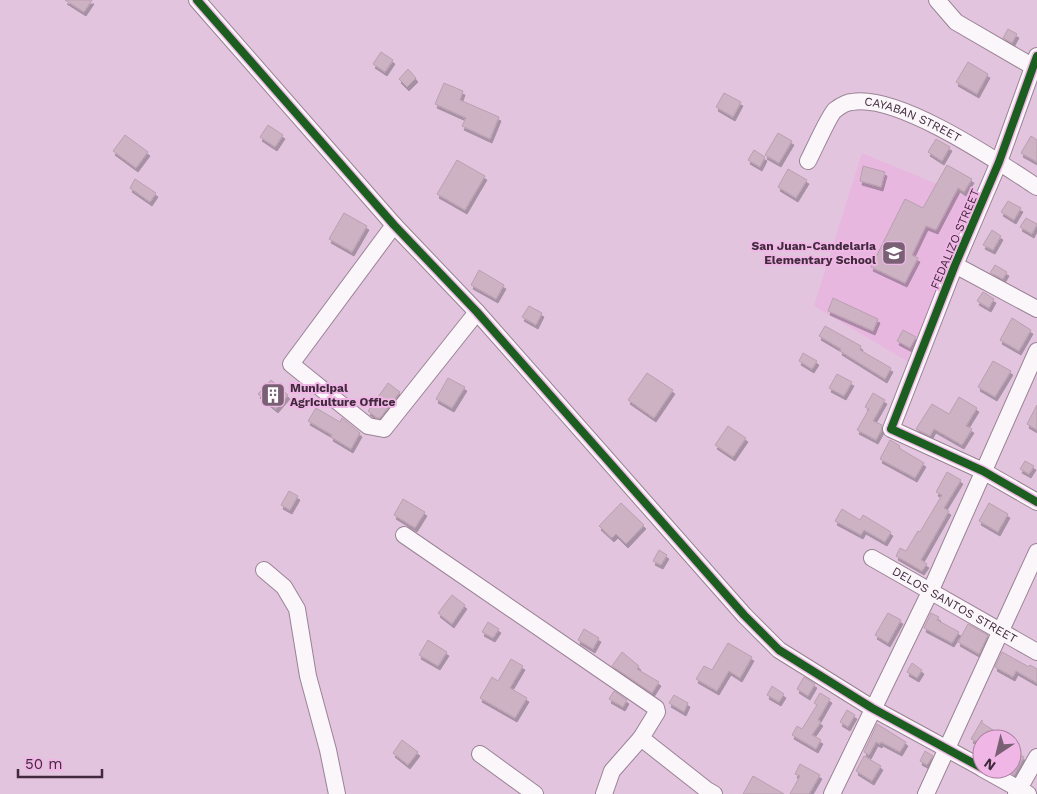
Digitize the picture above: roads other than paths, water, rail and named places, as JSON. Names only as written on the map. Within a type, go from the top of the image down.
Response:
[{"type":"street","points":[[937,0],[956,22],[1035,64]]},
{"type":"street","points":[[205,3],[394,225],[477,312],[744,615],[779,650],[872,708],[972,763]]},
{"type":"street","name":"FEDALIZO STREET","points":[[983,471],[891,429],[955,265],[999,162],[1035,64]]},
{"type":"street","name":"CAYABAN STREET","points":[[808,161],[834,111],[851,102],[873,102],[928,121],[999,162],[1037,187]]},
{"type":"street","points":[[394,225],[291,364],[368,426],[384,429],[477,312]]},
{"type":"street","points":[[955,265],[1037,309]]},
{"type":"street","points":[[832,794],[872,708],[930,592],[1037,351]]},
{"type":"street","points":[[983,471],[1037,502]]},
{"type":"street","points":[[404,535],[656,708],[657,712],[641,738],[612,771],[604,794]]},
{"type":"street","points":[[926,794],[1002,632],[1037,552]]},
{"type":"street","name":"DELOS SANTOS STREET","points":[[872,558],[1037,652]]},
{"type":"street","points":[[264,570],[284,587],[297,609],[308,676],[328,750],[337,794]]},
{"type":"street","points":[[641,738],[714,794]]},
{"type":"street","points":[[480,754],[535,794]]},
{"type":"street","points":[[1000,779],[1021,792],[1037,757]]},
{"type":"place","name":"San Juan-Candelaria Elementary School","points":[[894,253]]},
{"type":"place","name":"Municipal Agriculture Office","points":[[273,395]]}]
